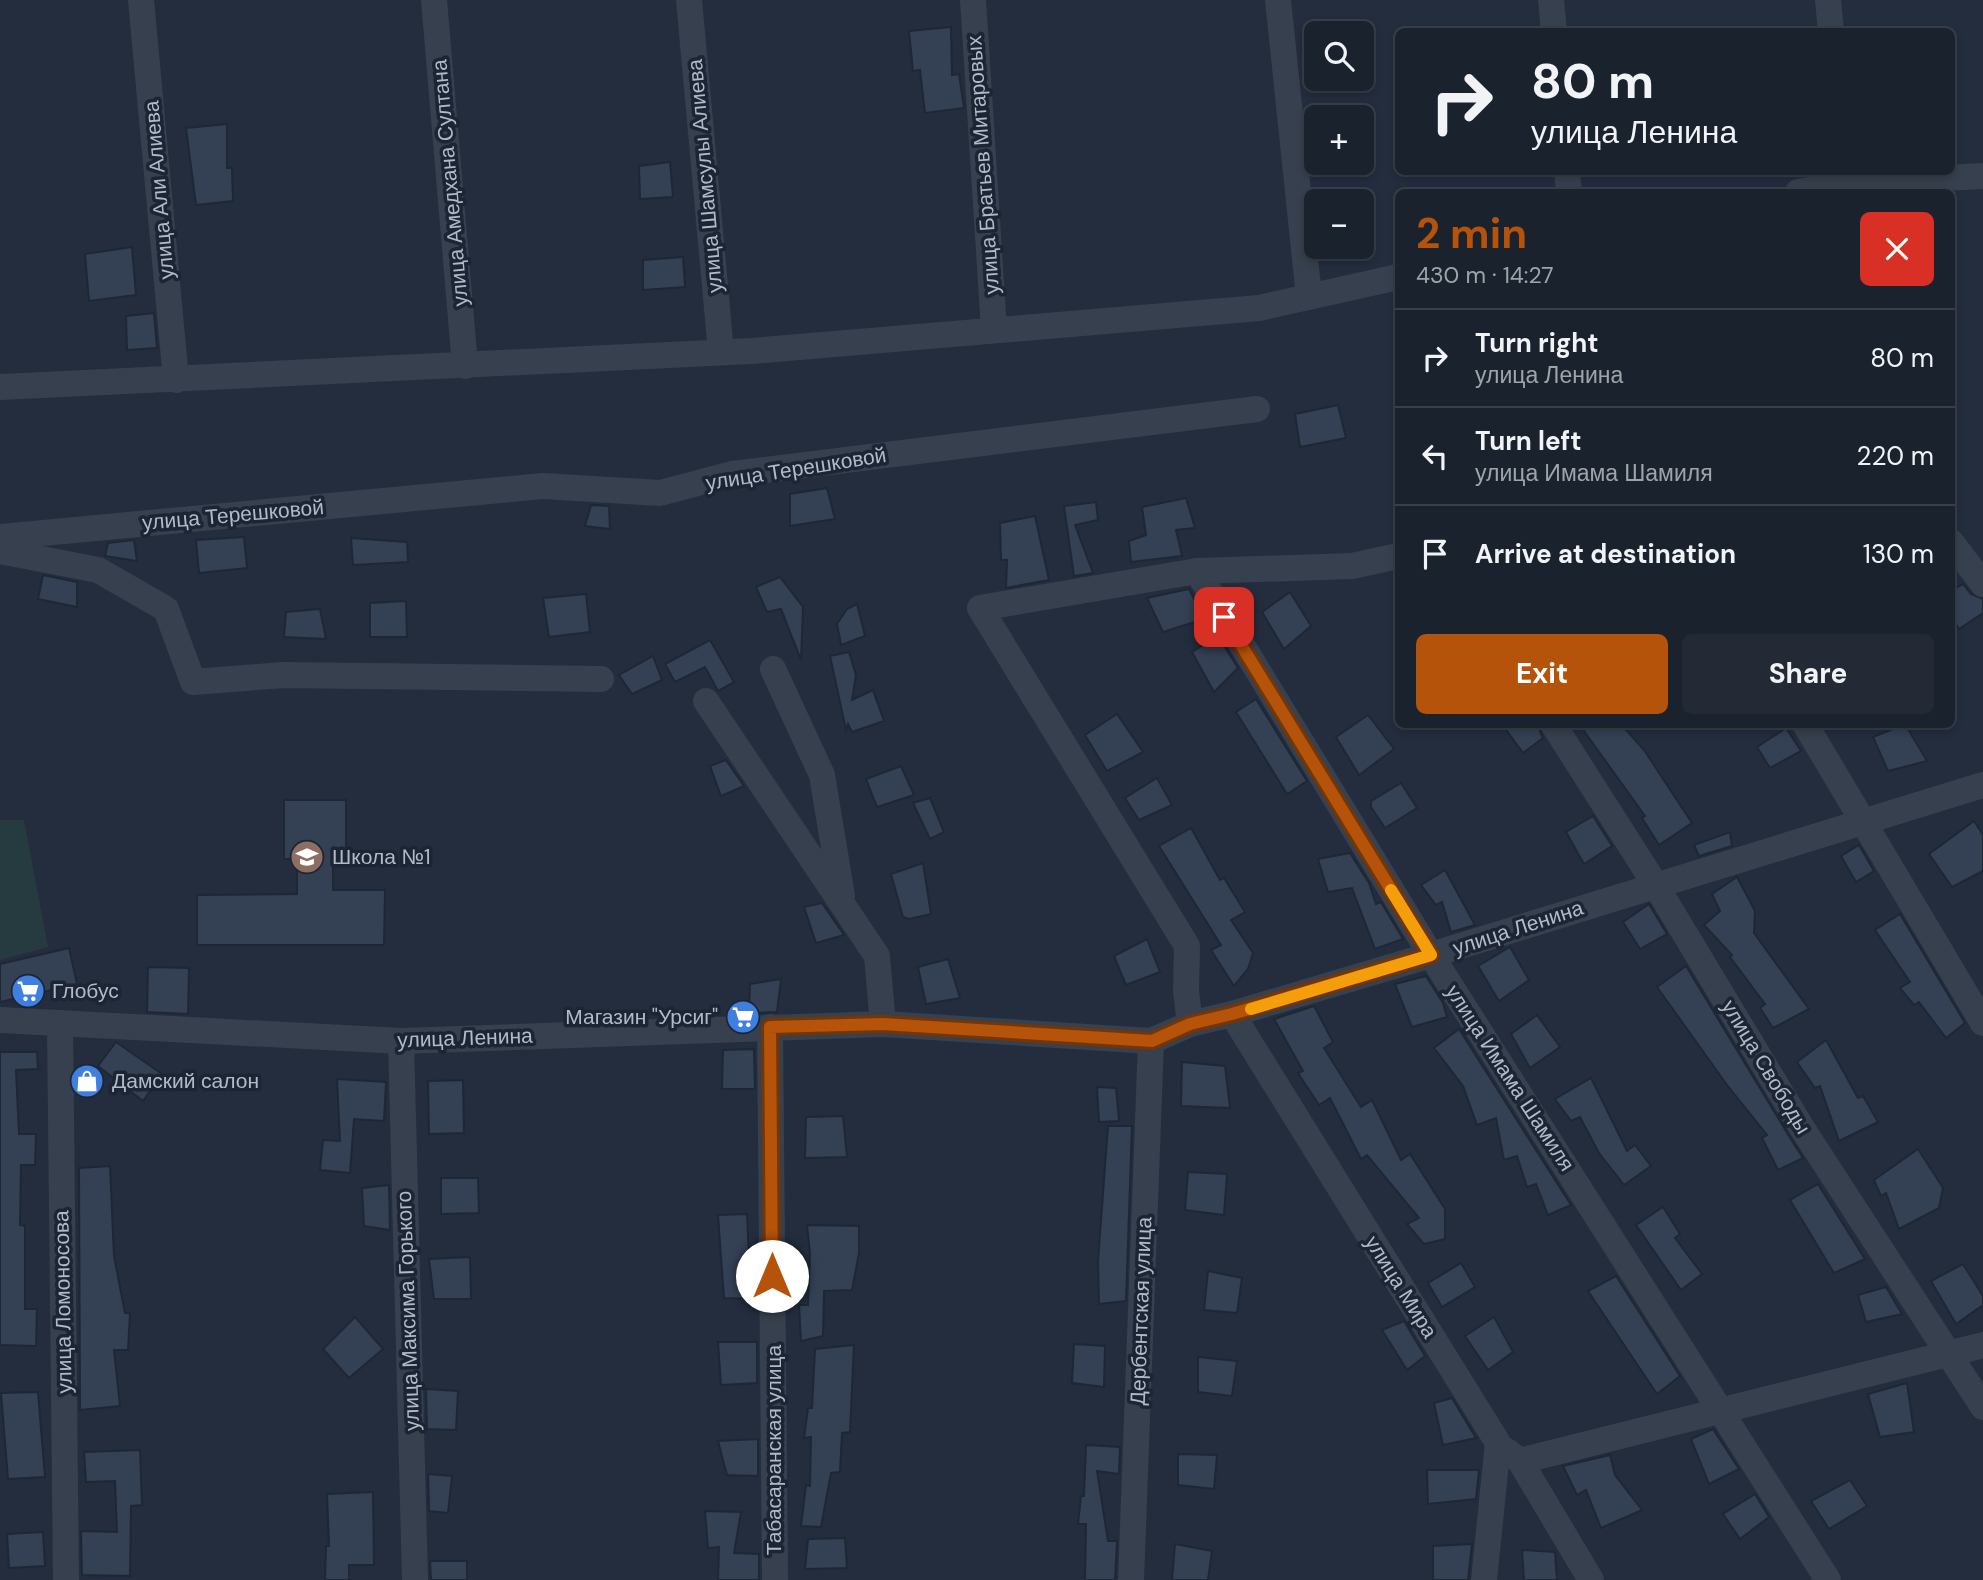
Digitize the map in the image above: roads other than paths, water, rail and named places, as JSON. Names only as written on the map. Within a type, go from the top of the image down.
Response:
[{"type":"street","name":"улица Али Алиева","points":[[141,0],[176,380]]},
{"type":"street","name":"улица Амедхана Султана","points":[[434,0],[465,366]]},
{"type":"street","name":"улица Шамсулы Алиева","points":[[689,0],[721,352]]},
{"type":"street","name":"улица Братьев Митаровых","points":[[973,0],[994,330]]},
{"type":"street","points":[[1278,0],[1309,297]]},
{"type":"street","points":[[1551,0],[1554,28]]},
{"type":"street","points":[[1828,0],[1831,28]]},
{"type":"street","points":[[1807,189],[1845,177],[1983,176]]},
{"type":"street","points":[[0,387],[721,352],[1258,308],[1395,278]]},
{"type":"street","name":"улица Терешковой","points":[[0,537],[543,486],[660,493],[732,474],[1257,409]]},
{"type":"street","points":[[1955,547],[1983,584]]},
{"type":"street","points":[[0,551],[98,570],[166,609],[193,682],[284,675],[601,679]]},
{"type":"street","points":[[1190,1024],[1186,991],[1187,946],[980,608],[1197,571],[1352,566],[1395,557]]},
{"type":"street","name":"улица Имама Шамиля","points":[[1197,571],[1431,955],[1722,1408],[1828,1580]]},
{"type":"street","points":[[773,669],[822,775],[843,902]]},
{"type":"street","points":[[706,701],[771,802],[843,902],[877,956],[883,1024]]},
{"type":"street","name":"улица Свободы","points":[[1556,728],[1655,884],[1802,1128],[1983,1407]]},
{"type":"street","points":[[1807,728],[1983,1023]]},
{"type":"street","name":"улица Ленина","points":[[0,1020],[401,1041],[883,1024],[1152,1041],[1190,1024],[1431,955],[1983,785]]},
{"type":"street","name":"улица Мира","points":[[1232,1014],[1498,1443],[1520,1461],[1591,1580]]},
{"type":"street","name":"улица Ломоносова","points":[[60,1023],[66,1580]]},
{"type":"street","name":"Табасаранская улица","points":[[770,1027],[775,1580]]},
{"type":"street","name":"улица Максима Горького","points":[[401,1041],[415,1580]]},
{"type":"street","name":"Дербентская улица","points":[[1131,1580],[1152,1041]]},
{"type":"street","points":[[1520,1461],[1722,1408],[1983,1345]]},
{"type":"street","points":[[1484,1580],[1498,1443]]},
{"type":"place","name":"Школа №1","points":[[307,857]]},
{"type":"place","name":"Глобус","points":[[28,991]]},
{"type":"place","name":"Магазин \"Урсиг\"","points":[[743,1017]]},
{"type":"place","name":"Дамский салон","points":[[87,1081]]}]
